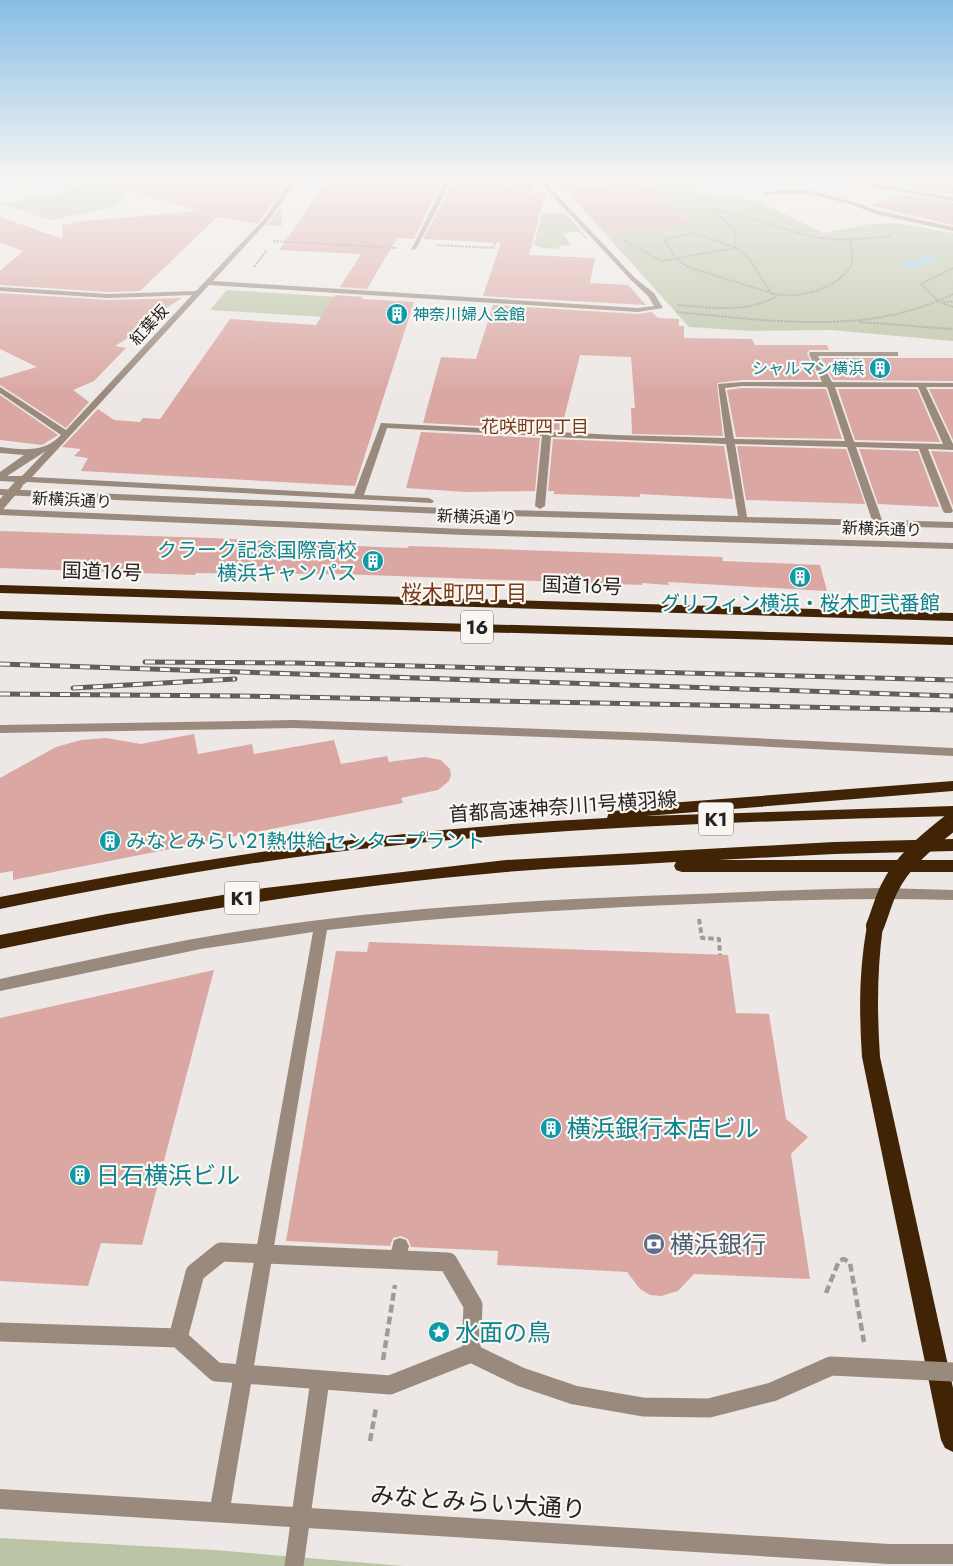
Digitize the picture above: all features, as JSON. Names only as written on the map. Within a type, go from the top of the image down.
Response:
[{"type":"highway","name":"国道16号","points":[[0,589],[953,616]]},
{"type":"highway","name":"16","points":[[0,615],[953,641]]},
{"type":"highway","points":[[539,828],[656,809],[953,786]]},
{"type":"highway","name":"首都高速神奈川1号横羽線","points":[[0,903],[98,883],[264,857],[389,841],[539,828],[953,811]]},
{"type":"highway","points":[[953,821],[937,833],[911,858],[890,888],[875,926],[869,965],[868,1009],[872,1057],[892,1161],[953,1440]]},
{"type":"highway","name":"K1","points":[[0,942],[107,920],[265,894],[506,866],[834,848],[953,845]]},
{"type":"highway","points":[[506,866],[953,866]]},
{"type":"street","name":"紅葉坂","points":[[53,447],[237,250]]},
{"type":"street","points":[[207,283],[638,310],[659,308],[651,295],[606,250]]},
{"type":"street","points":[[0,289],[108,296],[198,293]]},
{"type":"street","points":[[878,522],[829,384],[813,354],[895,354]]},
{"type":"street","points":[[743,519],[721,386],[829,384],[953,385]]},
{"type":"street","points":[[358,497],[384,425],[547,435],[951,447],[922,384]]},
{"type":"street","points":[[0,389],[66,434]]},
{"type":"street","points":[[540,506],[547,435]]},
{"type":"street","points":[[922,446],[948,511]]},
{"type":"street","points":[[0,477],[34,453],[53,447]]},
{"type":"street","points":[[0,506],[53,447]]},
{"type":"street","points":[[0,450],[34,453]]},
{"type":"street","points":[[0,477],[21,482],[657,510],[685,517]]},
{"type":"street","name":"新横浜通り","points":[[0,492],[478,512],[953,524]]},
{"type":"street","name":"新横浜通り","points":[[0,512],[464,532],[953,546]]},
{"type":"street","points":[[0,729],[294,724],[655,737],[953,752]]},
{"type":"street","points":[[0,985],[174,948],[321,925],[512,908],[601,903],[783,895],[953,895]]},
{"type":"street","points":[[219,1513],[321,925]]},
{"type":"street","points":[[178,1338],[195,1272],[221,1252],[399,1253],[448,1262],[473,1305],[471,1353]]},
{"type":"street","points":[[0,1332],[178,1338],[216,1372],[390,1385],[471,1353],[521,1377],[574,1395],[643,1407],[709,1408],[772,1392],[831,1366],[953,1372]]},
{"type":"street","points":[[294,1566],[320,1380]]},
{"type":"street","name":"みなとみらい大通り","points":[[0,1499],[888,1554],[953,1554]]},
{"type":"path","points":[[643,250],[661,262],[725,250]]},
{"type":"path","points":[[671,250],[676,259],[688,267],[772,293]]},
{"type":"path","points":[[739,250],[748,257],[776,296]]},
{"type":"path","points":[[674,305],[763,305],[776,296],[798,295],[831,284],[839,278],[851,265],[850,250]]},
{"type":"path","points":[[953,268],[921,284],[939,302],[953,307]]},
{"type":"path","points":[[939,302],[953,294]]},
{"type":"path","points":[[854,322],[939,302],[953,302]]},
{"type":"path","points":[[675,312],[785,321],[854,322],[953,329]]},
{"type":"path","points":[[699,914],[702,938],[719,939],[720,954]]},
{"type":"path","points":[[386,1339],[399,1253]]},
{"type":"path","points":[[826,1293],[839,1261],[844,1259],[850,1263],[868,1368]]},
{"type":"green space","points":[[620,250],[953,250],[953,341],[831,330],[752,331],[689,327]]},
{"type":"green space","points":[[227,290],[338,297],[327,317],[210,310]]},
{"type":"green space","points":[[0,1538],[214,1550],[403,1566],[0,1566]]},
{"type":"water","points":[[927,256],[941,258],[917,266],[913,270],[899,267],[906,262]]},
{"type":"building","points":[[21,250],[183,250],[140,291],[108,292],[0,285],[0,271],[23,251]]},
{"type":"building","points":[[281,250],[390,250],[367,289],[340,287],[361,254]]},
{"type":"building","points":[[499,250],[530,250],[529,255],[595,258],[590,283],[628,285],[646,305],[483,296]]},
{"type":"building","points":[[0,293],[108,300],[182,298],[139,326],[145,327],[115,346],[126,348],[94,381],[73,390],[89,402],[66,428],[0,385],[0,378],[37,367],[0,349]]},
{"type":"building","points":[[335,295],[363,297],[361,299],[414,302],[355,486],[81,471],[88,458],[74,456],[81,449],[62,447],[98,409],[114,420],[140,422],[143,418],[160,419],[230,319],[316,325]]},
{"type":"building","points":[[493,305],[638,314],[652,312],[658,318],[679,319],[679,326],[684,326],[684,338],[752,339],[755,345],[827,345],[829,350],[810,350],[807,353],[819,380],[742,380],[717,383],[723,436],[632,434],[631,408],[635,408],[631,357],[580,355],[561,430],[423,423],[441,357],[476,359]]},
{"type":"building","points":[[821,358],[953,358],[953,381],[833,380]]},
{"type":"building","points":[[742,388],[826,389],[842,439],[736,437],[727,390]]},
{"type":"building","points":[[838,389],[917,389],[940,442],[855,440]]},
{"type":"building","points":[[929,389],[953,389],[953,440]]},
{"type":"building","points":[[0,395],[58,435],[42,445],[0,440]]},
{"type":"building","points":[[421,432],[540,438],[535,491],[467,492],[406,488]]},
{"type":"building","points":[[553,439],[724,446],[733,499],[640,494],[640,497],[554,494],[554,491],[548,491]]},
{"type":"building","points":[[737,446],[846,449],[865,504],[746,500]]},
{"type":"building","points":[[859,449],[918,451],[939,507],[878,504]]},
{"type":"building","points":[[931,451],[953,452],[953,506]]},
{"type":"building","points":[[0,531],[211,538],[377,547],[408,548],[409,546],[722,557],[723,561],[820,565],[827,591],[668,582],[669,585],[642,583],[642,585],[340,574],[196,573],[195,575],[0,568]]},
{"type":"building","name":"みなとみらい21熱供給センタープラント","points":[[194,734],[198,754],[252,744],[254,754],[334,740],[341,764],[387,756],[389,762],[425,757],[441,760],[450,769],[451,775],[449,781],[438,790],[401,798],[403,803],[13,880],[13,871],[0,873],[0,778],[56,747],[81,740],[106,738],[141,744]]},
{"type":"building","name":"横浜銀行本店ビル","points":[[369,942],[728,955],[736,1013],[769,1014],[786,1119],[808,1137],[791,1154],[810,1279],[694,1274],[678,1291],[661,1296],[650,1295],[640,1289],[627,1272],[497,1265],[498,1251],[411,1247],[408,1239],[401,1236],[393,1238],[390,1246],[286,1241],[336,951],[367,952]]},
{"type":"building","name":"日石横浜ビル","points":[[214,970],[142,1245],[101,1243],[88,1286],[0,1281],[0,1018]]},
{"type":"railway","points":[[145,662],[296,663],[953,680]]},
{"type":"railway","points":[[0,664],[953,696]]},
{"type":"railway","points":[[73,688],[235,679]]},
{"type":"railway","points":[[0,694],[239,696],[953,710]]},
{"type":"place","name":"神奈川婦人会館","points":[[397,314]]},
{"type":"place","name":"シャルマン横浜","points":[[880,368]]},
{"type":"place","name":"クラーク記念国際高校 横浜キャンパス","points":[[373,561]]},
{"type":"place","name":"グリフィン横浜・桜木町弐番館","points":[[800,577]]},
{"type":"place","name":"みなとみらい21熱供給センタープラント","points":[[110,841]]},
{"type":"place","name":"横浜銀行本店ビル","points":[[551,1128]]},
{"type":"place","name":"日石横浜ビル","points":[[80,1175]]},
{"type":"place","name":"横浜銀行","points":[[654,1244]]},
{"type":"place","name":"水面の鳥","points":[[439,1332]]},
{"type":"district","name":"花咲町四丁目","points":[[535,427]]},
{"type":"district","name":"桜木町四丁目","points":[[464,593]]}]
